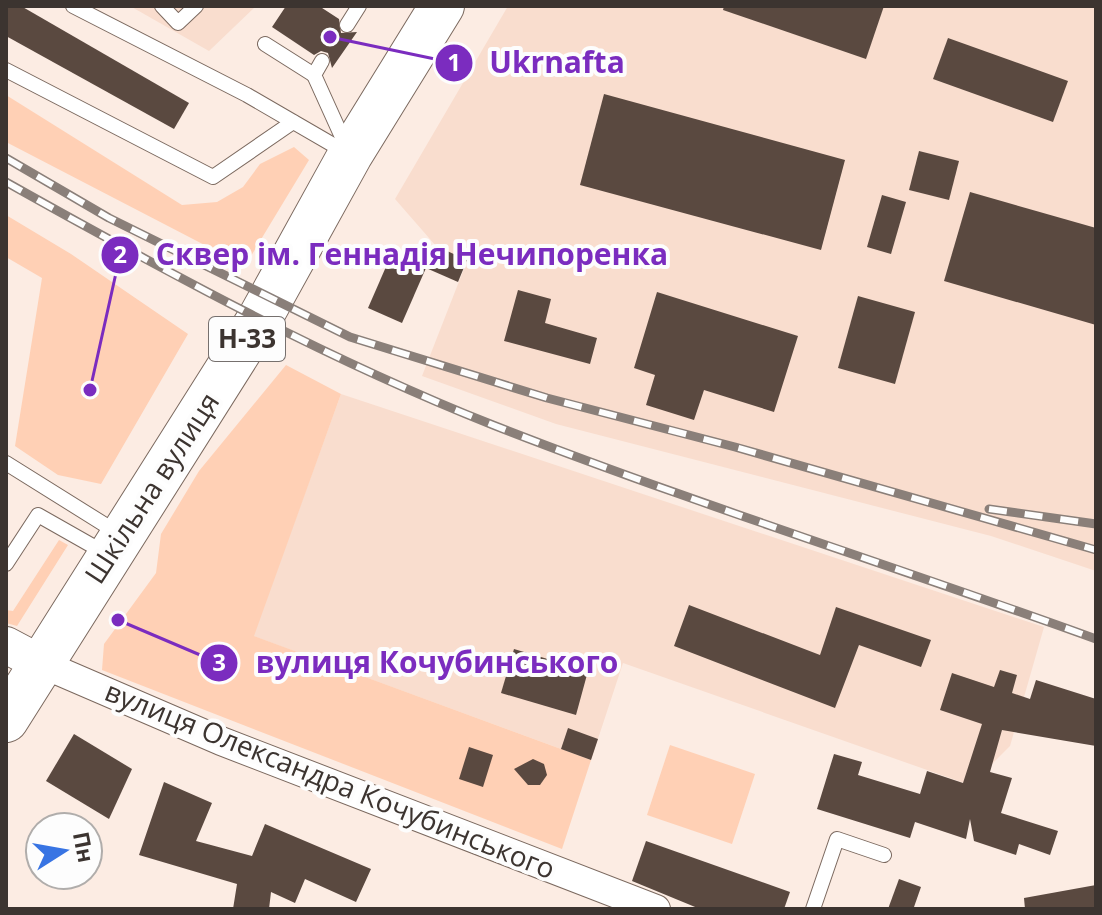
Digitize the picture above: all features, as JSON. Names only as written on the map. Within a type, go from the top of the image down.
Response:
[{"type":"main road","name":"Шкільна вулиця","points":[[6,720],[23,654],[115,545],[260,318],[350,155],[442,6]]},
{"type":"street","name":"вулиця Олександра Кочубинського","points":[[23,654],[221,741],[656,909]]},
{"type":"lane","points":[[73,6],[350,155]]},
{"type":"lane","points":[[162,6],[178,23],[196,6]]},
{"type":"lane","points":[[347,25],[359,6]]},
{"type":"lane","points":[[265,44],[314,75],[350,155]]},
{"type":"lane","points":[[314,75],[322,61]]},
{"type":"lane","points":[[6,70],[213,177],[293,122]]},
{"type":"lane","points":[[6,463],[115,545]]},
{"type":"lane","points":[[6,564],[38,515],[115,545]]},
{"type":"lane","points":[[813,909],[837,839],[884,855]]},
{"type":"shaded area","points":[[130,6],[256,6],[209,51]]},
{"type":"shaded area","points":[[508,6],[1096,6],[1096,571],[991,536],[556,424],[422,376],[467,261],[436,246],[395,199]]},
{"type":"shaded area","points":[[6,95],[182,205],[217,202],[243,187],[260,164],[294,147],[309,160],[245,266],[6,142]]},
{"type":"shaded area","points":[[6,215],[71,254],[188,334],[101,484],[58,475],[15,446],[42,278],[6,257]]},
{"type":"shaded area","points":[[286,365],[341,394],[254,636],[591,760],[562,849],[102,670],[104,644],[156,573],[161,534],[199,471]]},
{"type":"shaded area","points":[[341,394],[1044,627],[1010,746],[992,764],[984,790],[623,663],[591,760],[253,636]]},
{"type":"shaded area","points":[[59,540],[68,545],[17,626],[6,623],[6,610],[13,611]]},
{"type":"shaded area","points":[[670,745],[755,774],[732,844],[647,815]]},
{"type":"building","points":[[6,6],[21,6],[189,103],[174,129],[6,36]]},
{"type":"building","points":[[286,6],[319,6],[339,19],[341,33],[357,32],[332,68],[328,53],[321,51],[314,55],[272,27]]},
{"type":"building","points":[[724,6],[884,6],[866,59],[723,10]]},
{"type":"building","points":[[948,38],[1068,81],[1053,122],[933,79]]},
{"type":"building","points":[[604,94],[845,160],[821,250],[580,185]]},
{"type":"building","points":[[919,151],[959,161],[949,200],[909,190]]},
{"type":"building","points":[[970,192],[1096,228],[1096,325],[944,281]]},
{"type":"building","points":[[882,195],[906,202],[891,254],[867,247]]},
{"type":"building","points":[[436,246],[467,260],[458,282],[426,268]]},
{"type":"building","points":[[392,253],[426,268],[402,323],[368,308]]},
{"type":"building","points":[[518,290],[551,299],[545,323],[597,338],[590,364],[504,341]]},
{"type":"building","points":[[657,292],[798,336],[774,412],[704,390],[694,420],[646,405],[655,375],[634,368]]},
{"type":"building","points":[[858,296],[915,312],[895,384],[838,368]]},
{"type":"building","points":[[689,605],[820,655],[836,607],[931,640],[921,667],[859,645],[835,708],[674,646]]},
{"type":"building","points":[[514,649],[588,671],[576,715],[501,693]]},
{"type":"building","points":[[1000,670],[1017,675],[1012,693],[1030,699],[1036,680],[1096,699],[1096,746],[1002,730],[990,772],[1012,778],[1001,813],[1058,831],[1050,855],[1019,844],[1016,855],[974,841],[970,819],[966,839],[915,822],[910,838],[817,809],[834,754],[862,762],[858,775],[920,794],[927,771],[963,783],[982,724],[940,710],[952,673],[994,687]]},
{"type":"building","points":[[568,728],[598,739],[591,760],[561,749]]},
{"type":"building","points":[[74,734],[132,769],[109,819],[104,816],[104,811],[96,811],[46,781]]},
{"type":"building","points":[[469,747],[493,755],[483,787],[459,779]]},
{"type":"building","points":[[533,759],[544,764],[547,775],[540,785],[528,785],[514,769]]},
{"type":"building","points":[[164,782],[212,803],[196,841],[252,856],[265,824],[371,869],[356,902],[305,879],[295,903],[271,892],[269,909],[233,909],[237,884],[139,855]]},
{"type":"building","points":[[646,841],[790,892],[784,909],[700,909],[632,881]]},
{"type":"building","points":[[899,879],[921,887],[914,907],[888,909]]},
{"type":"building","points":[[1096,885],[1096,909],[1025,909],[1024,898]]},
{"type":"railway","points":[[6,158],[109,218],[350,337],[547,398],[735,447],[1096,550]]},
{"type":"railway","points":[[6,182],[245,311],[430,399],[643,481],[1096,639]]},
{"type":"railway","points":[[989,509],[1096,524]]},
{"type":"place","name":"Ukrnafta","points":[[330,37]]},
{"type":"place","name":"Сквер ім. Геннадія Нечипоренка","points":[[90,390]]},
{"type":"place","name":"вулиця Кочубинського","points":[[118,620]]}]
